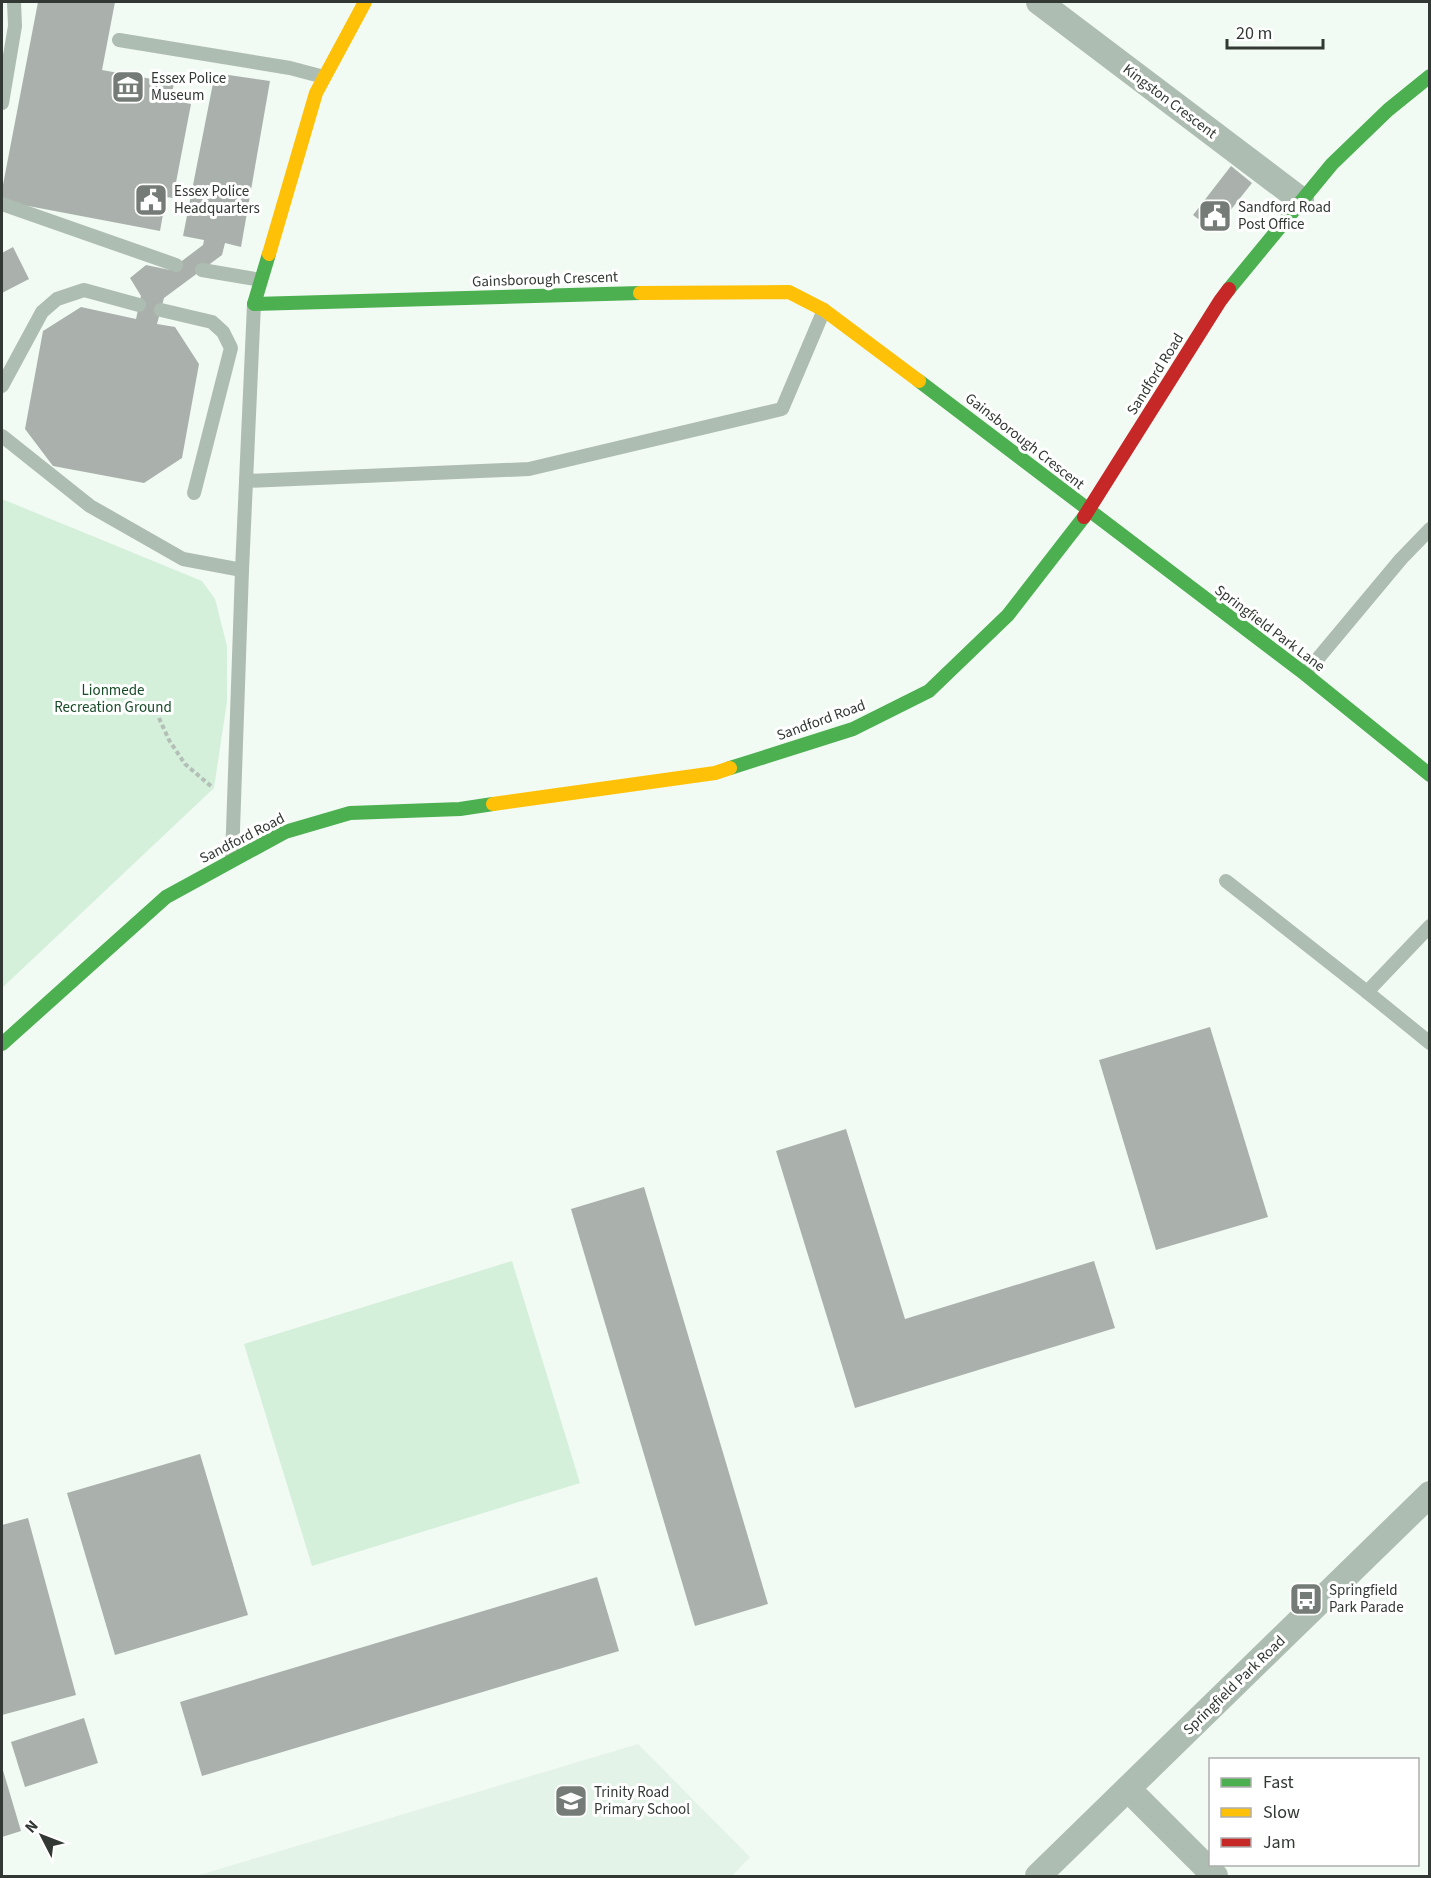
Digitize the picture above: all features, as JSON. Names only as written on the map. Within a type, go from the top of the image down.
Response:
[{"type":"street","points":[[254,304],[315,93],[365,2]]},
{"type":"street","name":"Kingston Crescent","points":[[1039,2],[1301,200]]},
{"type":"street","name":"Sandford Road","points":[[2,1044],[166,897],[285,832],[350,813],[460,808],[715,772],[853,729],[929,691],[1008,615],[1089,511],[1220,301],[1301,200],[1332,164],[1380,117],[1430,76]]},
{"type":"street","name":"Gainsborough Crescent","points":[[254,304],[625,293],[789,292],[824,310],[1089,511]]},
{"type":"street","name":"Springfield Park Lane","points":[[1089,511],[1305,674],[1430,775]]},
{"type":"street","name":"Springfield Park Road","points":[[1038,1876],[1430,1494]]},
{"type":"street","points":[[1128,1789],[1215,1876]]},
{"type":"lane","points":[[2,103],[15,26],[14,2]]},
{"type":"lane","points":[[119,40],[291,68],[324,77]]},
{"type":"lane","points":[[2,204],[176,265]]},
{"type":"lane","points":[[202,270],[261,280]]},
{"type":"lane","points":[[2,386],[42,312],[57,299],[84,290],[139,305]]},
{"type":"lane","points":[[232,861],[254,304]]},
{"type":"lane","points":[[161,310],[212,322],[223,332],[231,348],[194,493]]},
{"type":"lane","points":[[246,481],[529,469],[782,409],[824,310]]},
{"type":"lane","points":[[2,436],[90,506],[183,559],[242,570]]},
{"type":"lane","points":[[1305,674],[1401,559],[1430,529]]},
{"type":"lane","points":[[1226,880],[1430,1043]]},
{"type":"lane","points":[[1367,992],[1430,926]]},
{"type":"path","points":[[159,718],[185,764],[214,788],[234,798]]},
{"type":"shaded area","name":"Trinity Road Primary School","points":[[638,1744],[750,1857],[732,1876],[196,1876]]},
{"type":"green space","name":"Lionmede Recreation Ground","points":[[2,499],[202,581],[215,599],[227,646],[227,701],[214,788],[2,988]]},
{"type":"green space","points":[[512,1261],[580,1483],[312,1566],[244,1344]]},
{"type":"building","points":[[38,2],[115,2],[102,70],[174,83],[171,100],[191,104],[173,198],[166,197],[160,231],[2,201],[2,190]]},
{"type":"building","points":[[215,73],[270,81],[241,247],[225,243],[222,255],[164,298],[157,324],[175,327],[199,364],[182,458],[144,483],[53,466],[25,429],[43,331],[81,307],[136,319],[141,296],[130,278],[146,265],[170,270],[203,245],[204,240],[183,236]]},
{"type":"building","points":[[1231,166],[1252,183],[1214,231],[1193,215]]},
{"type":"building","points":[[13,247],[29,279],[2,293],[2,253]]},
{"type":"building","points":[[1210,1027],[1268,1217],[1156,1250],[1099,1060]]},
{"type":"building","points":[[846,1129],[905,1319],[1094,1261],[1115,1328],[855,1408],[776,1151]]},
{"type":"building","points":[[644,1187],[768,1604],[695,1626],[571,1209]]},
{"type":"building","points":[[200,1454],[248,1615],[115,1655],[67,1493]]},
{"type":"building","points":[[28,1518],[76,1695],[2,1715],[2,1525]]},
{"type":"building","points":[[597,1577],[619,1651],[202,1776],[180,1702]]},
{"type":"building","points":[[84,1718],[98,1763],[25,1787],[11,1742]]},
{"type":"building","points":[[2,1767],[21,1831],[2,1837]]},
{"type":"traffic: fast","points":[[1229,289],[1332,164],[1388,110],[1430,76]]},
{"type":"traffic: fast","points":[[269,254],[254,304],[640,293]]},
{"type":"traffic: fast","points":[[919,381],[1305,674],[1430,775]]},
{"type":"traffic: fast","points":[[730,768],[853,729],[929,691],[1008,615],[1084,517]]},
{"type":"traffic: fast","points":[[2,1044],[166,897],[285,832],[350,813],[460,809],[493,804]]},
{"type":"traffic: slow","points":[[269,254],[316,93],[365,2]]},
{"type":"traffic: slow","points":[[640,293],[789,292],[824,310],[919,381]]},
{"type":"traffic: slow","points":[[493,804],[715,773],[730,768]]},
{"type":"traffic: jam","points":[[1084,517],[1229,289]]},
{"type":"place","name":"Essex Police Museum","points":[[128,87]]},
{"type":"place","name":"Essex Police Headquarters","points":[[151,200]]},
{"type":"place","name":"Sandford Road Post Office","points":[[1215,216]]},
{"type":"place","name":"Springfield Park Parade","points":[[1306,1599]]},
{"type":"place","name":"Trinity Road Primary School","points":[[571,1801]]}]
